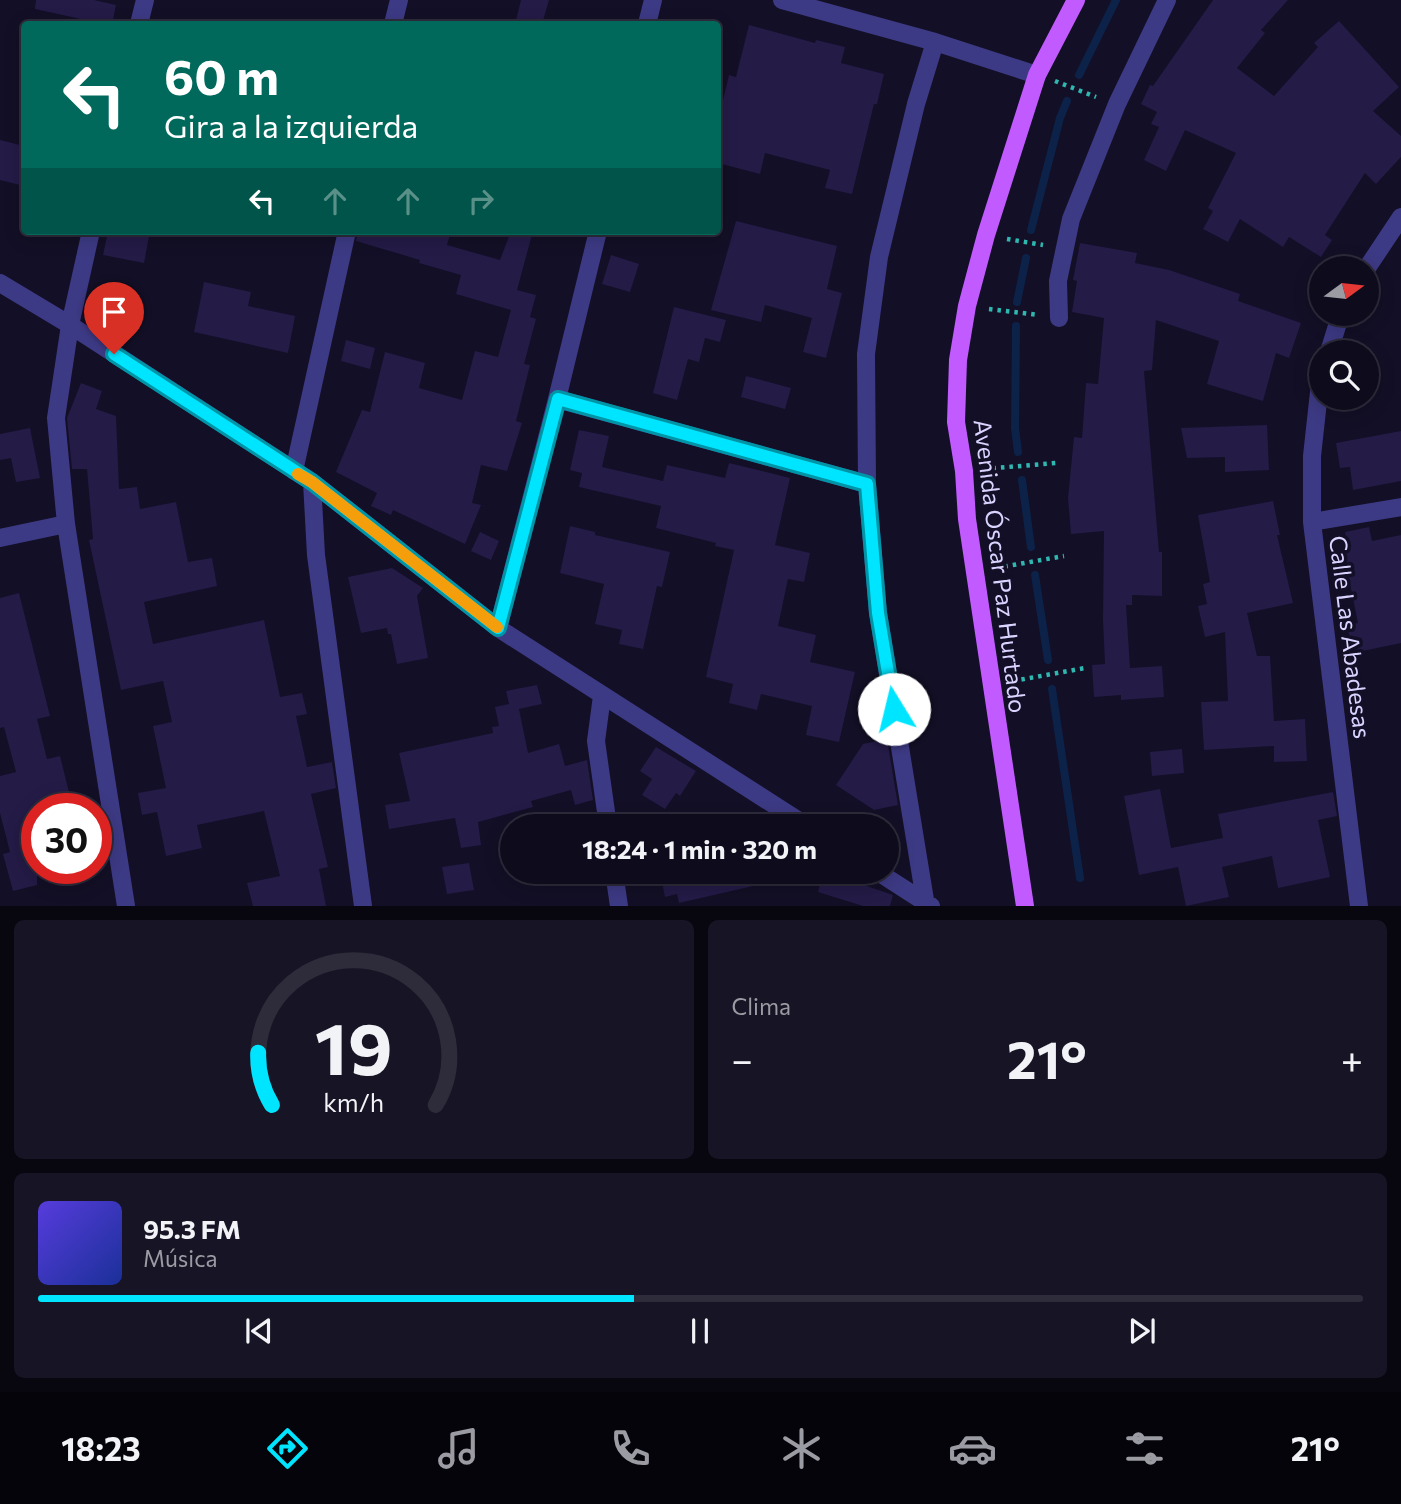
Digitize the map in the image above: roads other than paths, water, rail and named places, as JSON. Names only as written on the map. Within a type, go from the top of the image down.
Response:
[{"type":"main road","name":"Avenida Óscar Paz Hurtado","points":[[1024,905],[967,519],[964,471],[956,422],[958,360],[967,306],[986,235],[1037,75],[1076,0]]},
{"type":"street","points":[[140,21],[145,0]]},
{"type":"street","points":[[394,21],[399,0]]},
{"type":"street","points":[[649,21],[653,0]]},
{"type":"street","points":[[782,0],[935,42],[1037,75]]},
{"type":"street","points":[[1059,318],[1058,281],[1071,219],[1116,104],[1167,0]]},
{"type":"street","points":[[928,904],[878,613],[867,484],[866,354],[879,257],[916,104],[935,42]]},
{"type":"street","points":[[1375,256],[1401,217]]},
{"type":"street","points":[[90,235],[70,325],[56,418],[66,524],[127,905]]},
{"type":"street","points":[[294,471],[346,235]]},
{"type":"street","points":[[498,628],[558,399],[597,235]]},
{"type":"street","points":[[0,282],[312,482],[498,628],[788,814]]},
{"type":"street","points":[[558,399],[867,484]]},
{"type":"street","name":"Calle Las Abadesas","points":[[1317,410],[1312,456],[1312,522],[1359,905]]},
{"type":"street","points":[[312,482],[316,555],[363,905]]},
{"type":"street","points":[[1312,522],[1401,507]]},
{"type":"street","points":[[0,538],[66,524]]},
{"type":"street","points":[[602,696],[596,741],[606,814]]},
{"type":"street","points":[[616,884],[619,905]]},
{"type":"street","points":[[897,884],[928,904]]},
{"type":"waterway","points":[[1079,75],[1116,0]]},
{"type":"waterway","points":[[1031,230],[1060,118],[1067,101]]},
{"type":"waterway","points":[[1017,302],[1026,258]]},
{"type":"waterway","points":[[1016,326],[1015,428],[1018,452]]},
{"type":"waterway","points":[[1022,480],[1031,547]]},
{"type":"waterway","points":[[1035,575],[1048,660]]},
{"type":"waterway","points":[[1052,689],[1080,878]]}]
